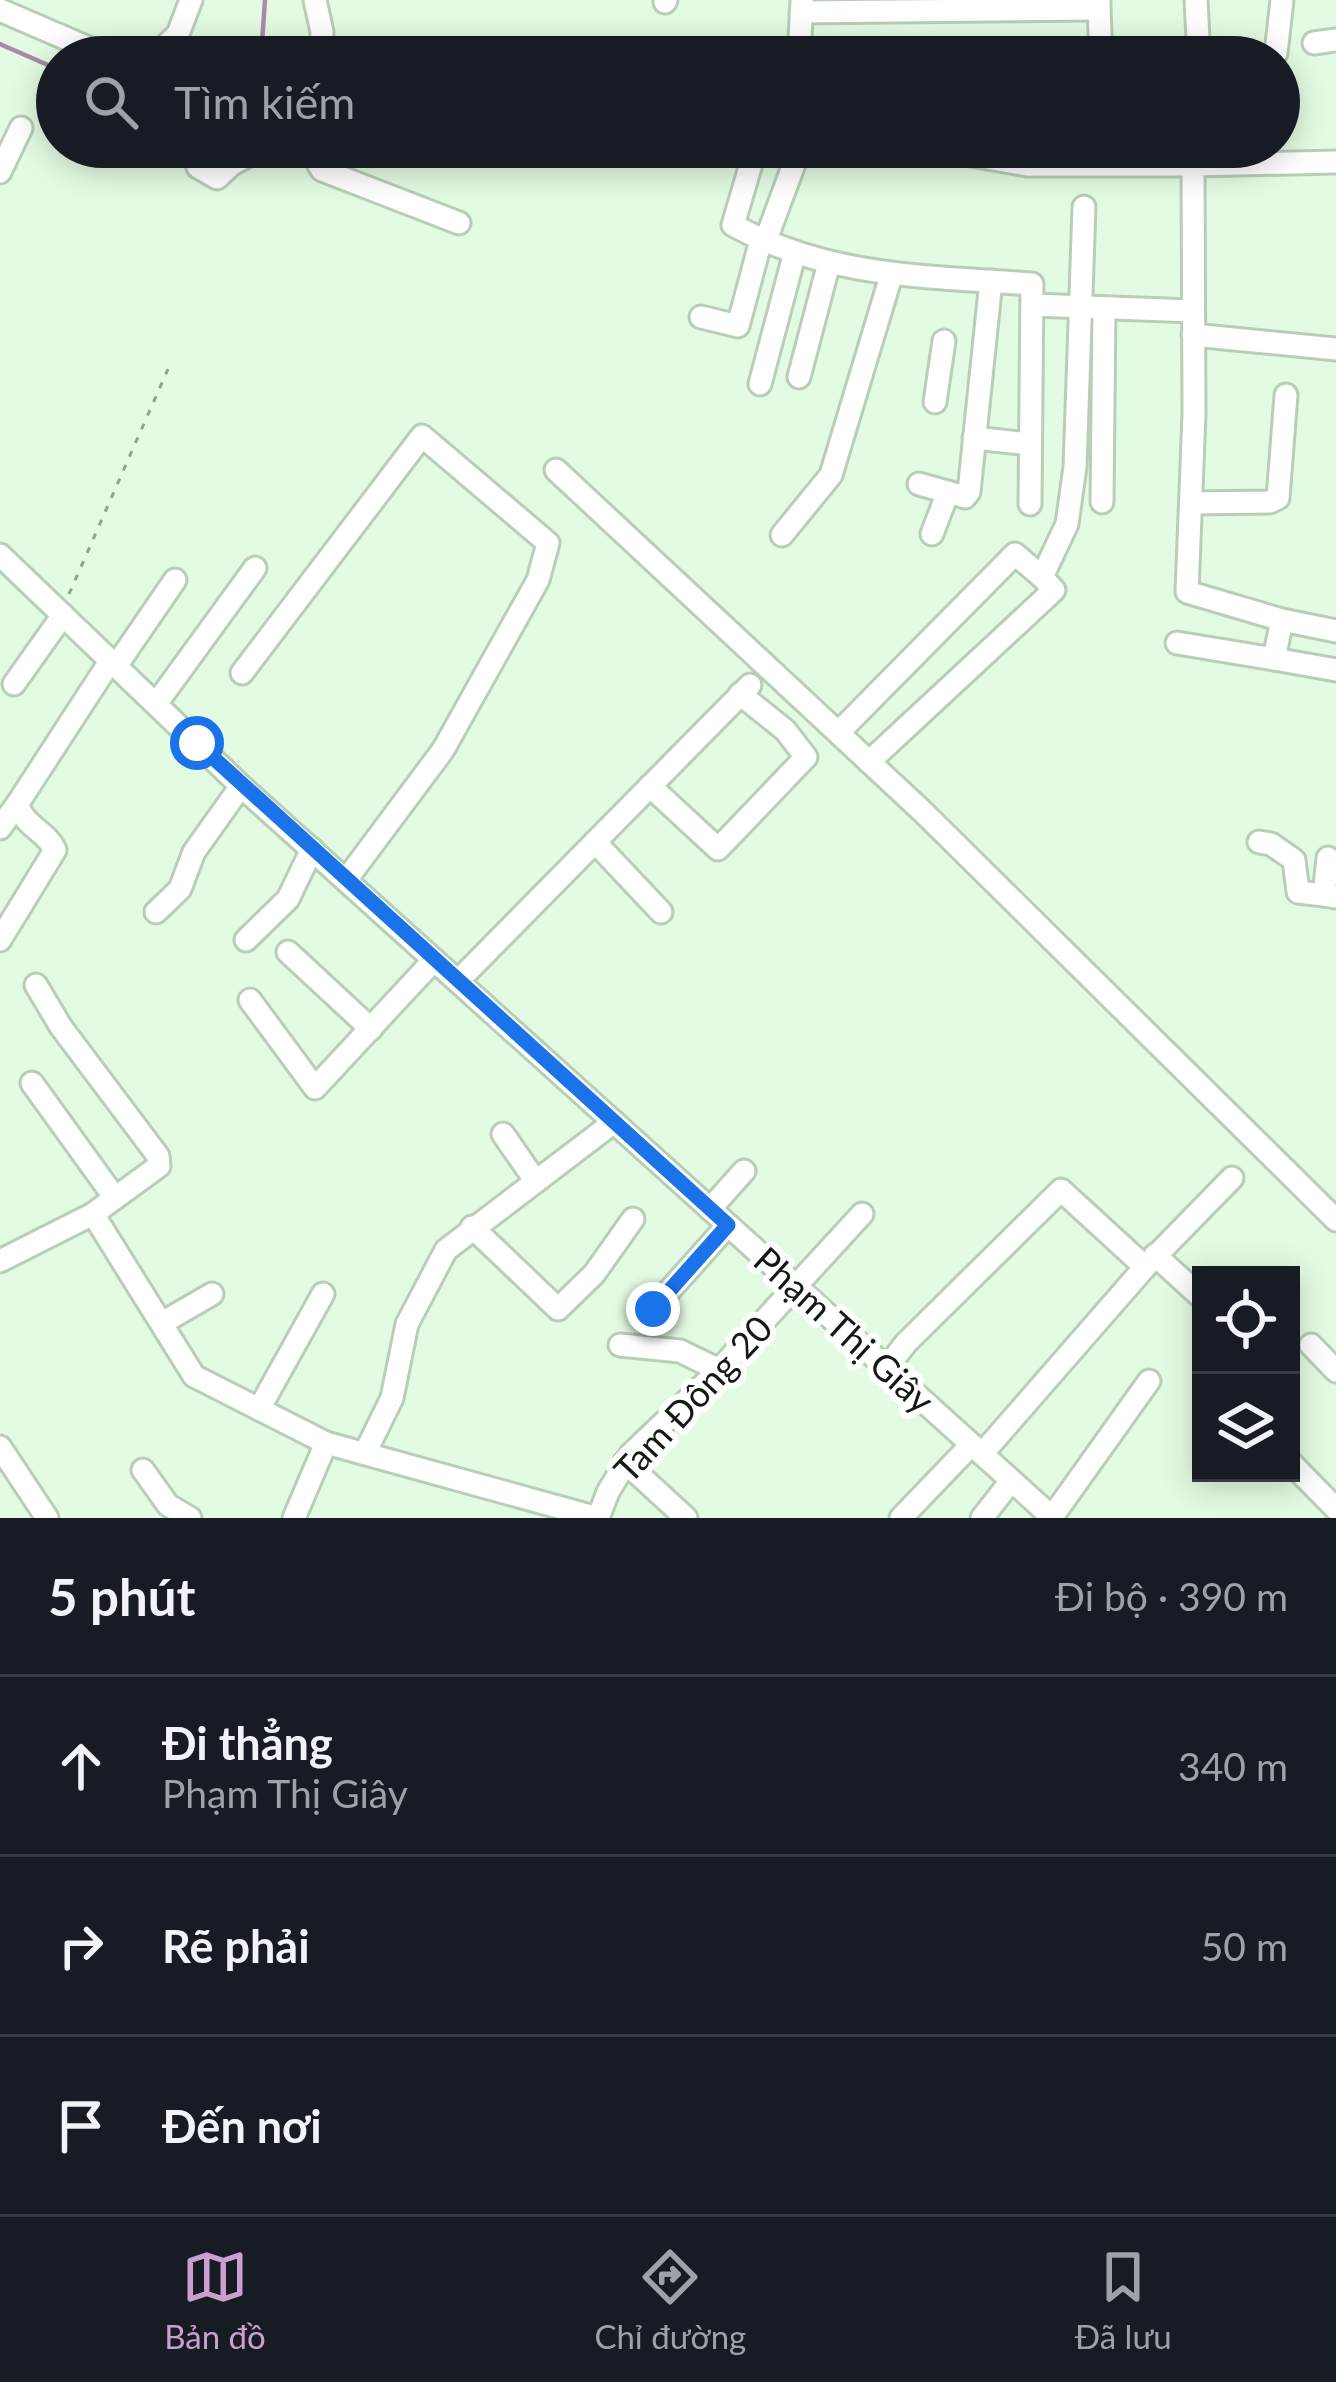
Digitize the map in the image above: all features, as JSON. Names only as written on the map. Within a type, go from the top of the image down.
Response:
[{"type":"street","points":[[176,36],[191,0]]},
{"type":"street","points":[[315,0],[322,36]]},
{"type":"street","points":[[1196,0],[1198,36]]},
{"type":"street","points":[[1278,36],[1282,0]]},
{"type":"street","points":[[800,36],[801,6],[1099,4],[1100,36]]},
{"type":"street","points":[[0,10],[60,36]]},
{"type":"street","points":[[0,172],[22,128]]},
{"type":"street","points":[[1300,160],[1336,162]]},
{"type":"street","points":[[201,168],[217,178],[228,168]]},
{"type":"street","points":[[321,168],[459,223]]},
{"type":"street","points":[[756,168],[733,225],[763,241],[829,263],[891,276],[1032,284],[1030,504]]},
{"type":"street","points":[[701,316],[738,326],[791,168]]},
{"type":"street","points":[[1196,168],[1187,592],[1336,631]]},
{"type":"street","points":[[1042,577],[1067,524],[1075,467],[1084,207]]},
{"type":"street","points":[[760,384],[795,252]]},
{"type":"street","points":[[799,377],[829,263]]},
{"type":"street","points":[[782,535],[831,475],[891,276]]},
{"type":"street","points":[[919,484],[965,497],[969,491],[991,281]]},
{"type":"street","points":[[1034,305],[1193,311]]},
{"type":"street","points":[[1102,502],[1104,308]]},
{"type":"street","points":[[1193,335],[1336,349]]},
{"type":"street","points":[[935,402],[944,341]]},
{"type":"street","points":[[938,366],[981,371]]},
{"type":"street","points":[[1192,503],[1278,498],[1286,394]]},
{"type":"street","points":[[242,673],[422,436],[548,543],[538,580],[443,750],[346,880]]},
{"type":"street","points":[[974,438],[1030,444]]},
{"type":"street","points":[[556,470],[839,732],[1336,1220]]},
{"type":"street","points":[[932,534],[948,492]]},
{"type":"street","points":[[839,732],[1015,554],[1042,577],[1054,590],[1051,596],[869,762]]},
{"type":"street","name":"Phạm Thị Giây","points":[[0,555],[241,786],[1052,1518]]},
{"type":"street","points":[[156,704],[255,568]]},
{"type":"street","points":[[0,828],[175,580]]},
{"type":"street","points":[[14,684],[60,612]]},
{"type":"street","points":[[1274,659],[1282,620]]},
{"type":"street","points":[[1177,643],[1336,670]]},
{"type":"street","points":[[458,981],[745,689],[806,757],[718,849],[650,786]]},
{"type":"street","points":[[156,912],[180,890],[194,852],[241,786]]},
{"type":"street","points":[[0,940],[56,850],[20,814],[18,803]]},
{"type":"street","points":[[595,842],[661,912]]},
{"type":"street","points":[[1259,842],[1271,844],[1294,860],[1298,892],[1330,896],[1328,858]]},
{"type":"street","points":[[246,940],[288,899],[312,849]]},
{"type":"street","points":[[289,952],[371,1029]]},
{"type":"street","points":[[250,1000],[315,1088],[434,960]]},
{"type":"street","points":[[0,1261],[93,1214],[159,1166],[158,1156],[36,985]]},
{"type":"street","points":[[32,1083],[115,1198]]},
{"type":"street","points":[[365,1453],[392,1398],[407,1324],[446,1250],[614,1122]]},
{"type":"street","points":[[503,1134],[535,1180]]},
{"type":"street","points":[[710,1209],[744,1171]]},
{"type":"street","points":[[901,1518],[976,1449],[1232,1178]]},
{"type":"street","points":[[886,1369],[921,1328],[1061,1190],[1192,1291]]},
{"type":"street","points":[[93,1214],[194,1376],[326,1443],[605,1514]]},
{"type":"street","name":"Tam Đông 20","points":[[605,1514],[625,1462],[719,1370],[862,1214]]},
{"type":"street","points":[[472,1227],[558,1309],[594,1274],[633,1220]]},
{"type":"street","points":[[653,1309],[728,1225]]},
{"type":"street","points":[[162,1324],[212,1294]]},
{"type":"street","points":[[260,1409],[323,1294]]},
{"type":"street","points":[[620,1345],[680,1351],[719,1370]]},
{"type":"street","points":[[1311,1345],[1336,1372]]},
{"type":"street","points":[[1052,1518],[1149,1382]]},
{"type":"street","points":[[294,1518],[326,1443]]},
{"type":"street","points":[[0,1447],[47,1518]]},
{"type":"street","points":[[625,1462],[686,1518]]},
{"type":"street","points":[[143,1470],[168,1505],[190,1518]]},
{"type":"street","points":[[1300,1470],[1334,1502]]},
{"type":"street","points":[[982,1518],[1011,1481]]},
{"type":"path","points":[[60,612],[168,369]]},
{"type":"waterway","points":[[262,36],[265,0]]},
{"type":"waterway","points":[[0,44],[36,60]]},
{"type":"route","points":[[197,743],[728,1225],[653,1309]]}]
